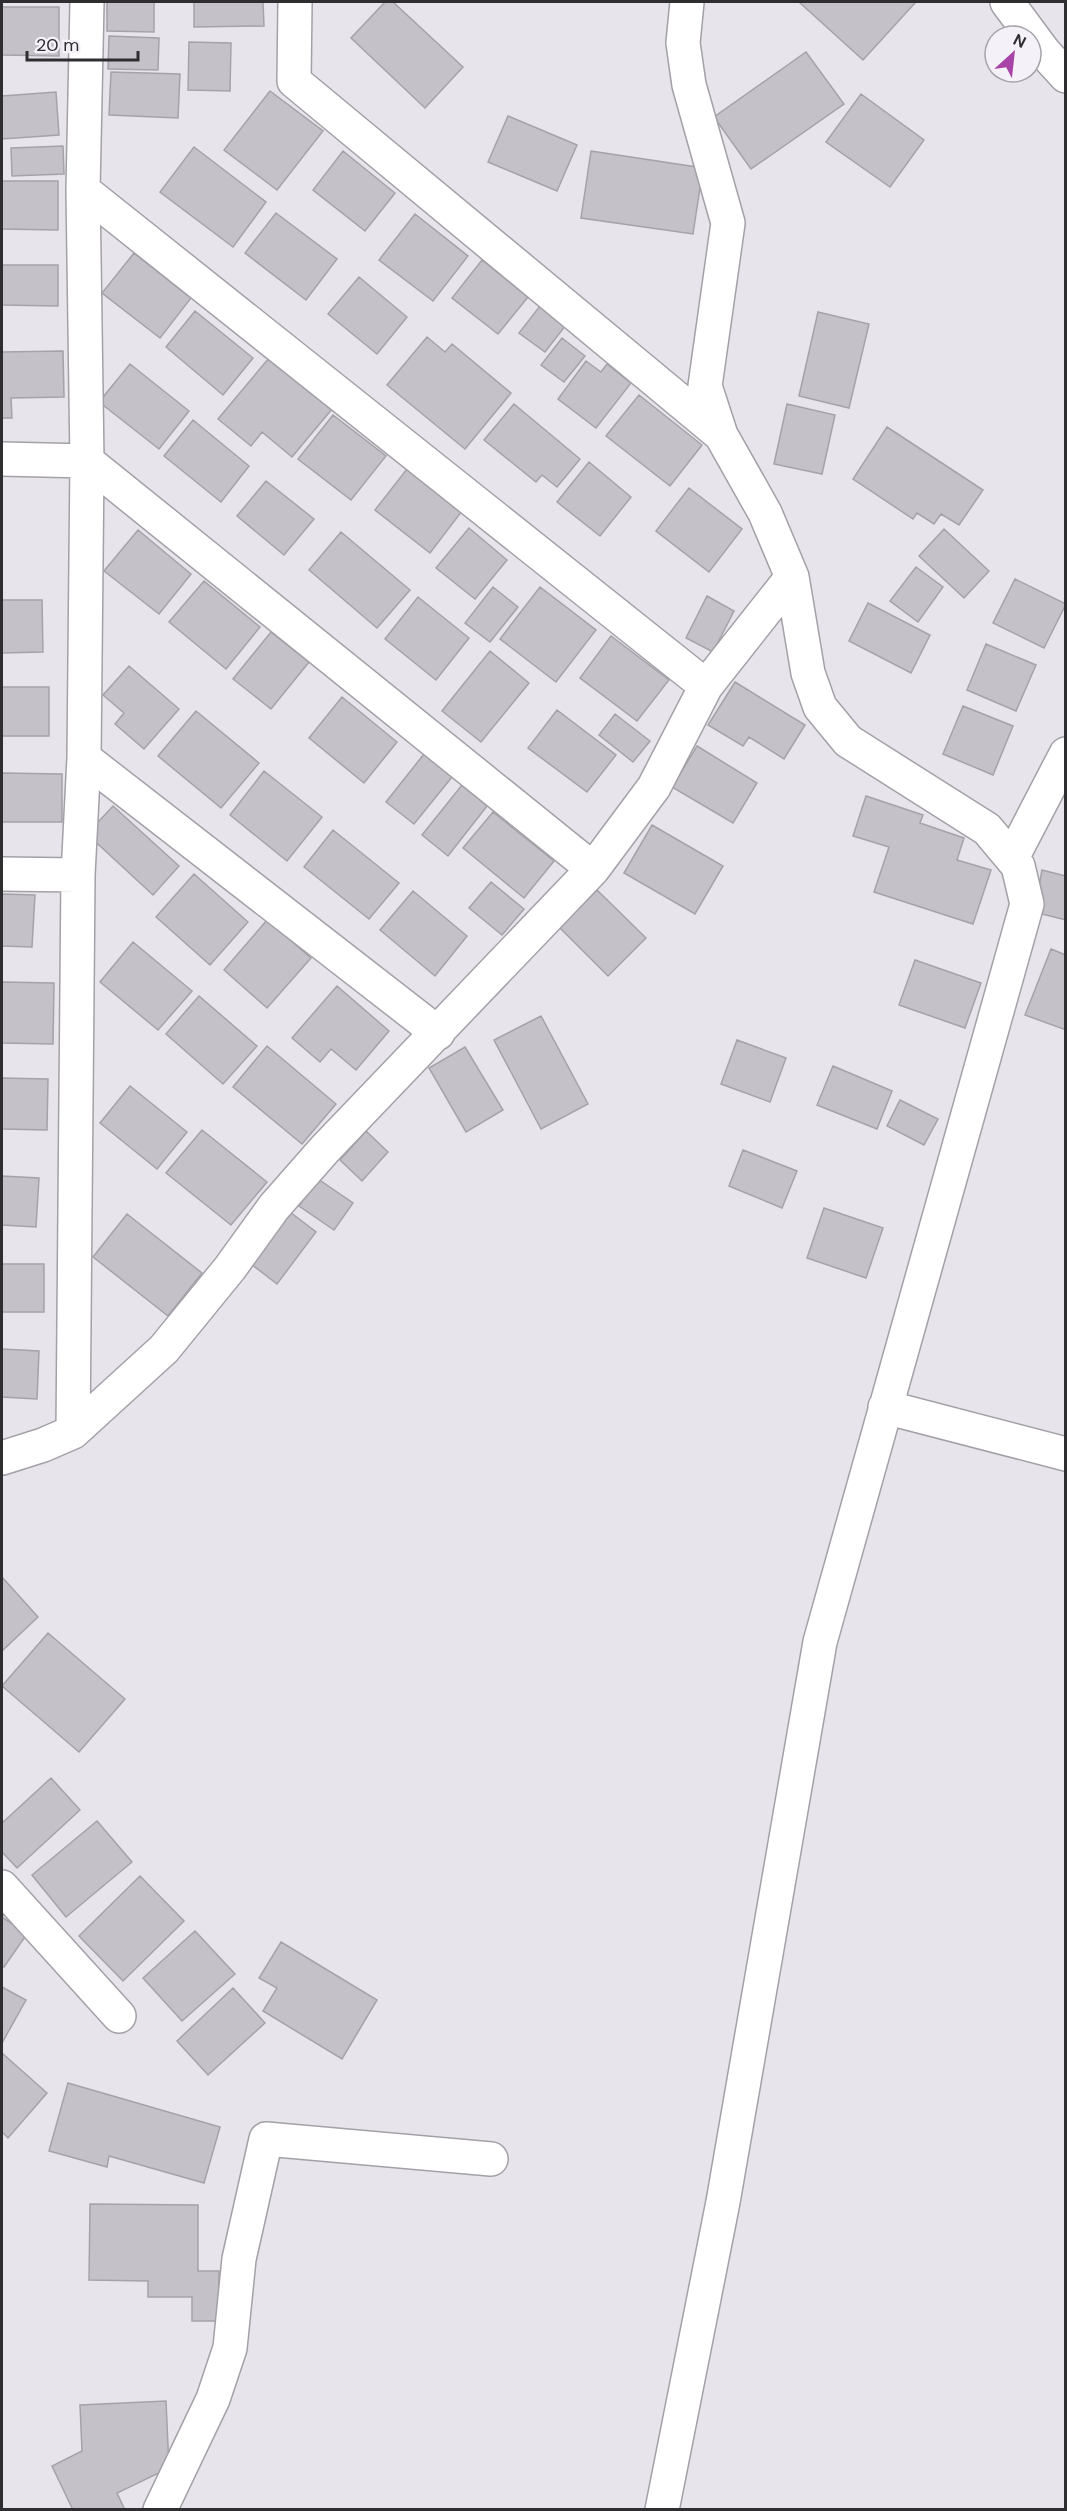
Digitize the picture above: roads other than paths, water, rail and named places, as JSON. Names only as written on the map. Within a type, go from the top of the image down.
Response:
[{"type":"street","points":[[74,1432],[78,875],[84,758],[87,461],[83,189],[87,2]]},
{"type":"street","points":[[295,2],[294,81],[720,435]]},
{"type":"street","points":[[662,2510],[723,2202],[820,1642],[1027,904],[1018,866],[987,829],[848,741],[820,707],[808,673],[792,577],[765,513],[720,435],[705,386],[728,223],[689,85],[682,43],[687,2]]},
{"type":"street","points":[[1007,2],[1065,76]]},
{"type":"street","points":[[83,189],[706,686]]},
{"type":"street","points":[[2,459],[87,461],[593,869]]},
{"type":"street","points":[[2,1458],[74,1432],[164,1349],[230,1268],[274,1207],[325,1149],[593,869],[654,787],[706,686],[792,577]]},
{"type":"street","points":[[1012,858],[1065,754]]},
{"type":"street","points":[[84,758],[438,1033]]},
{"type":"street","points":[[2,874],[78,875]]},
{"type":"street","points":[[885,1407],[1065,1454]]},
{"type":"street","points":[[2,1887],[119,2016]]},
{"type":"street","points":[[160,2510],[213,2399],[230,2348],[239,2259],[266,2139],[491,2159]]}]
